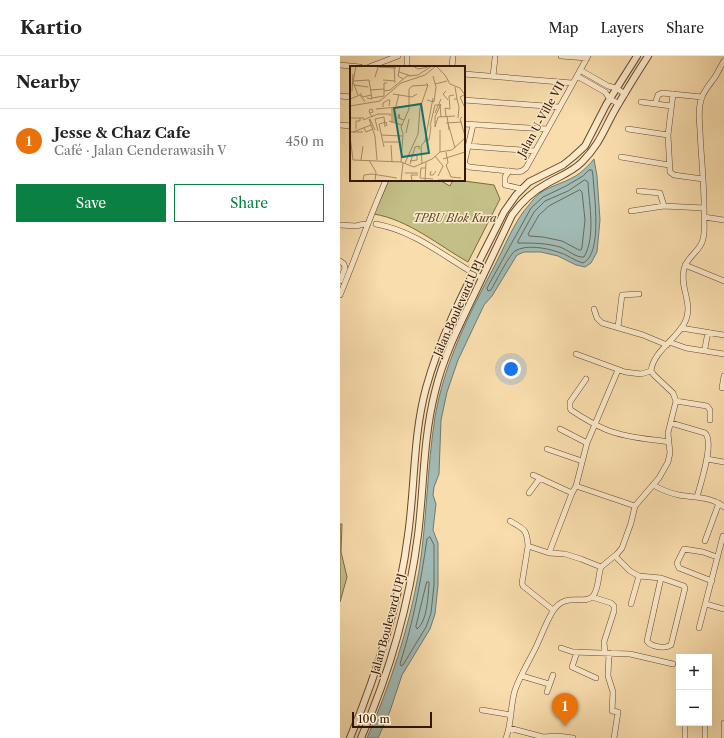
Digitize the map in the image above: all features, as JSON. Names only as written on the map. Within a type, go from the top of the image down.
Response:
[{"type":"street","points":[[372,66],[398,56]]},
{"type":"street","points":[[452,66],[453,56]]},
{"type":"street","points":[[561,56],[587,57]]},
{"type":"street","name":"Jalan Boulevard UPJ","points":[[350,738],[381,658],[402,575],[412,500],[416,443],[425,390],[446,330],[504,212],[516,195],[529,182],[563,165],[585,146],[616,88],[637,56]]},
{"type":"street","name":"Jalan Boulevard UPJ","points":[[361,738],[391,658],[411,576],[418,536],[428,422],[444,362],[455,334],[512,215],[522,202],[533,192],[569,173],[592,152],[648,56]]},
{"type":"street","name":"Jalan U-Ville VII","points":[[510,171],[522,171],[526,168],[587,57]]},
{"type":"street","points":[[493,76],[495,58]]},
{"type":"street","points":[[651,371],[653,362],[681,328],[688,314],[688,302],[682,278],[685,265],[702,242],[704,235],[700,118],[702,97],[724,61]]},
{"type":"street","points":[[340,65],[350,66]]},
{"type":"street","points":[[578,73],[616,88],[625,94]]},
{"type":"street","points":[[578,73],[604,92],[610,99],[619,104]]},
{"type":"street","points":[[465,74],[572,83]]},
{"type":"street","points":[[604,92],[608,86]]},
{"type":"street","points":[[655,104],[660,93],[702,97]]},
{"type":"street","points":[[673,94],[668,135],[670,172],[674,175],[703,179]]},
{"type":"street","points":[[340,96],[350,97]]},
{"type":"street","points":[[465,100],[559,107]]},
{"type":"street","points":[[640,102],[672,106]]},
{"type":"street","points":[[465,124],[547,129]]},
{"type":"street","points":[[340,125],[350,126]]},
{"type":"street","points":[[465,160],[473,125]]},
{"type":"street","points":[[628,129],[668,135]]},
{"type":"street","points":[[468,146],[535,151]]},
{"type":"street","points":[[621,157],[669,164]]},
{"type":"street","points":[[465,165],[469,167],[510,171]]},
{"type":"street","points":[[510,171],[505,177],[505,185],[522,189]]},
{"type":"street","points":[[340,295],[360,246],[370,216],[386,181]]},
{"type":"street","points":[[640,191],[660,193],[664,206]]},
{"type":"street","points":[[631,211],[664,206],[704,208]]},
{"type":"street","points":[[704,217],[724,220]]},
{"type":"street","points":[[340,225],[356,226],[364,224]]},
{"type":"street","points":[[376,224],[392,227],[414,236],[482,278]]},
{"type":"street","points":[[340,261],[344,264],[345,268],[340,281]]},
{"type":"street","points":[[685,265],[724,281]]},
{"type":"street","points":[[618,327],[622,295],[640,294]]},
{"type":"street","points":[[594,309],[599,321],[668,344],[724,354]]},
{"type":"street","points":[[681,328],[724,335]]},
{"type":"street","points":[[706,348],[708,332]]},
{"type":"street","points":[[576,354],[618,370],[636,374],[651,371]]},
{"type":"street","points":[[549,553],[576,486],[587,443],[618,370]]},
{"type":"street","points":[[506,738],[515,690],[553,610],[565,600],[588,600],[592,597],[595,593],[601,567],[615,556],[622,548],[635,506],[659,478],[668,462],[670,453],[668,433],[676,401],[673,393],[651,371]]},
{"type":"street","points":[[722,388],[724,376]]},
{"type":"street","points":[[586,379],[569,405],[571,410],[595,425],[609,431],[669,442]]},
{"type":"street","points":[[676,401],[707,406],[711,411],[710,420]]},
{"type":"street","points":[[671,423],[705,433],[708,439],[707,459],[697,497]]},
{"type":"street","points":[[560,428],[587,443]]},
{"type":"street","points":[[547,449],[582,461]]},
{"type":"street","points":[[707,459],[724,462]]},
{"type":"street","points":[[534,475],[572,493]]},
{"type":"street","points":[[529,493],[540,478]]},
{"type":"street","points":[[653,485],[674,494],[706,498],[722,505],[705,541]]},
{"type":"street","points":[[576,486],[635,506]]},
{"type":"street","points":[[510,521],[524,529],[528,534],[528,546],[522,583],[523,586],[553,610]]},
{"type":"street","points":[[699,628],[723,536]]},
{"type":"street","points":[[528,546],[549,553],[565,554],[601,567]]},
{"type":"street","points":[[712,581],[679,568],[677,563],[684,549],[703,552],[718,557]]},
{"type":"street","points":[[615,556],[630,571],[639,576],[660,578],[684,586],[685,588],[671,645],[666,648],[651,645],[647,641],[660,578]]},
{"type":"street","points":[[631,604],[639,576]]},
{"type":"street","points":[[592,597],[611,603],[614,606],[614,611],[604,642],[607,653],[608,676],[613,692],[612,711],[618,712],[614,738]]},
{"type":"street","points":[[706,604],[724,609]]},
{"type":"street","points":[[561,648],[577,652],[630,654],[673,664]]},
{"type":"street","points":[[577,652],[572,667],[596,678]]},
{"type":"street","points":[[547,692],[553,675]]},
{"type":"street","points":[[522,676],[549,684]]},
{"type":"street","points":[[482,710],[511,715]]},
{"type":"street","points":[[724,723],[724,738]]},
{"type":"street","points":[[685,726],[685,738]]},
{"type":"street","points":[[705,726],[705,738]]},
{"type":"street","points":[[509,728],[543,737],[558,736],[571,738]]},
{"type":"green space","name":"TPBU Blok Kura","points":[[389,181],[441,181],[450,186],[452,181],[464,181],[494,185],[500,199],[468,262],[411,227],[387,217],[374,214]]},
{"type":"green space","points":[[340,524],[342,524],[341,552],[347,577],[340,602]]},
{"type":"water","points":[[594,159],[597,176],[600,220],[597,252],[591,263],[585,267],[576,265],[558,256],[541,252],[524,252],[517,255],[492,296],[484,305],[458,360],[447,392],[441,420],[439,474],[434,487],[433,495],[436,504],[433,530],[438,543],[438,585],[435,614],[430,629],[402,675],[390,711],[378,738],[367,738],[398,656],[415,593],[422,552],[430,455],[435,417],[444,378],[458,340],[510,234],[524,211],[540,193],[580,173]]},
{"type":"place","name":"Jesse & Chaz Cafe","points":[[565,726]]}]
